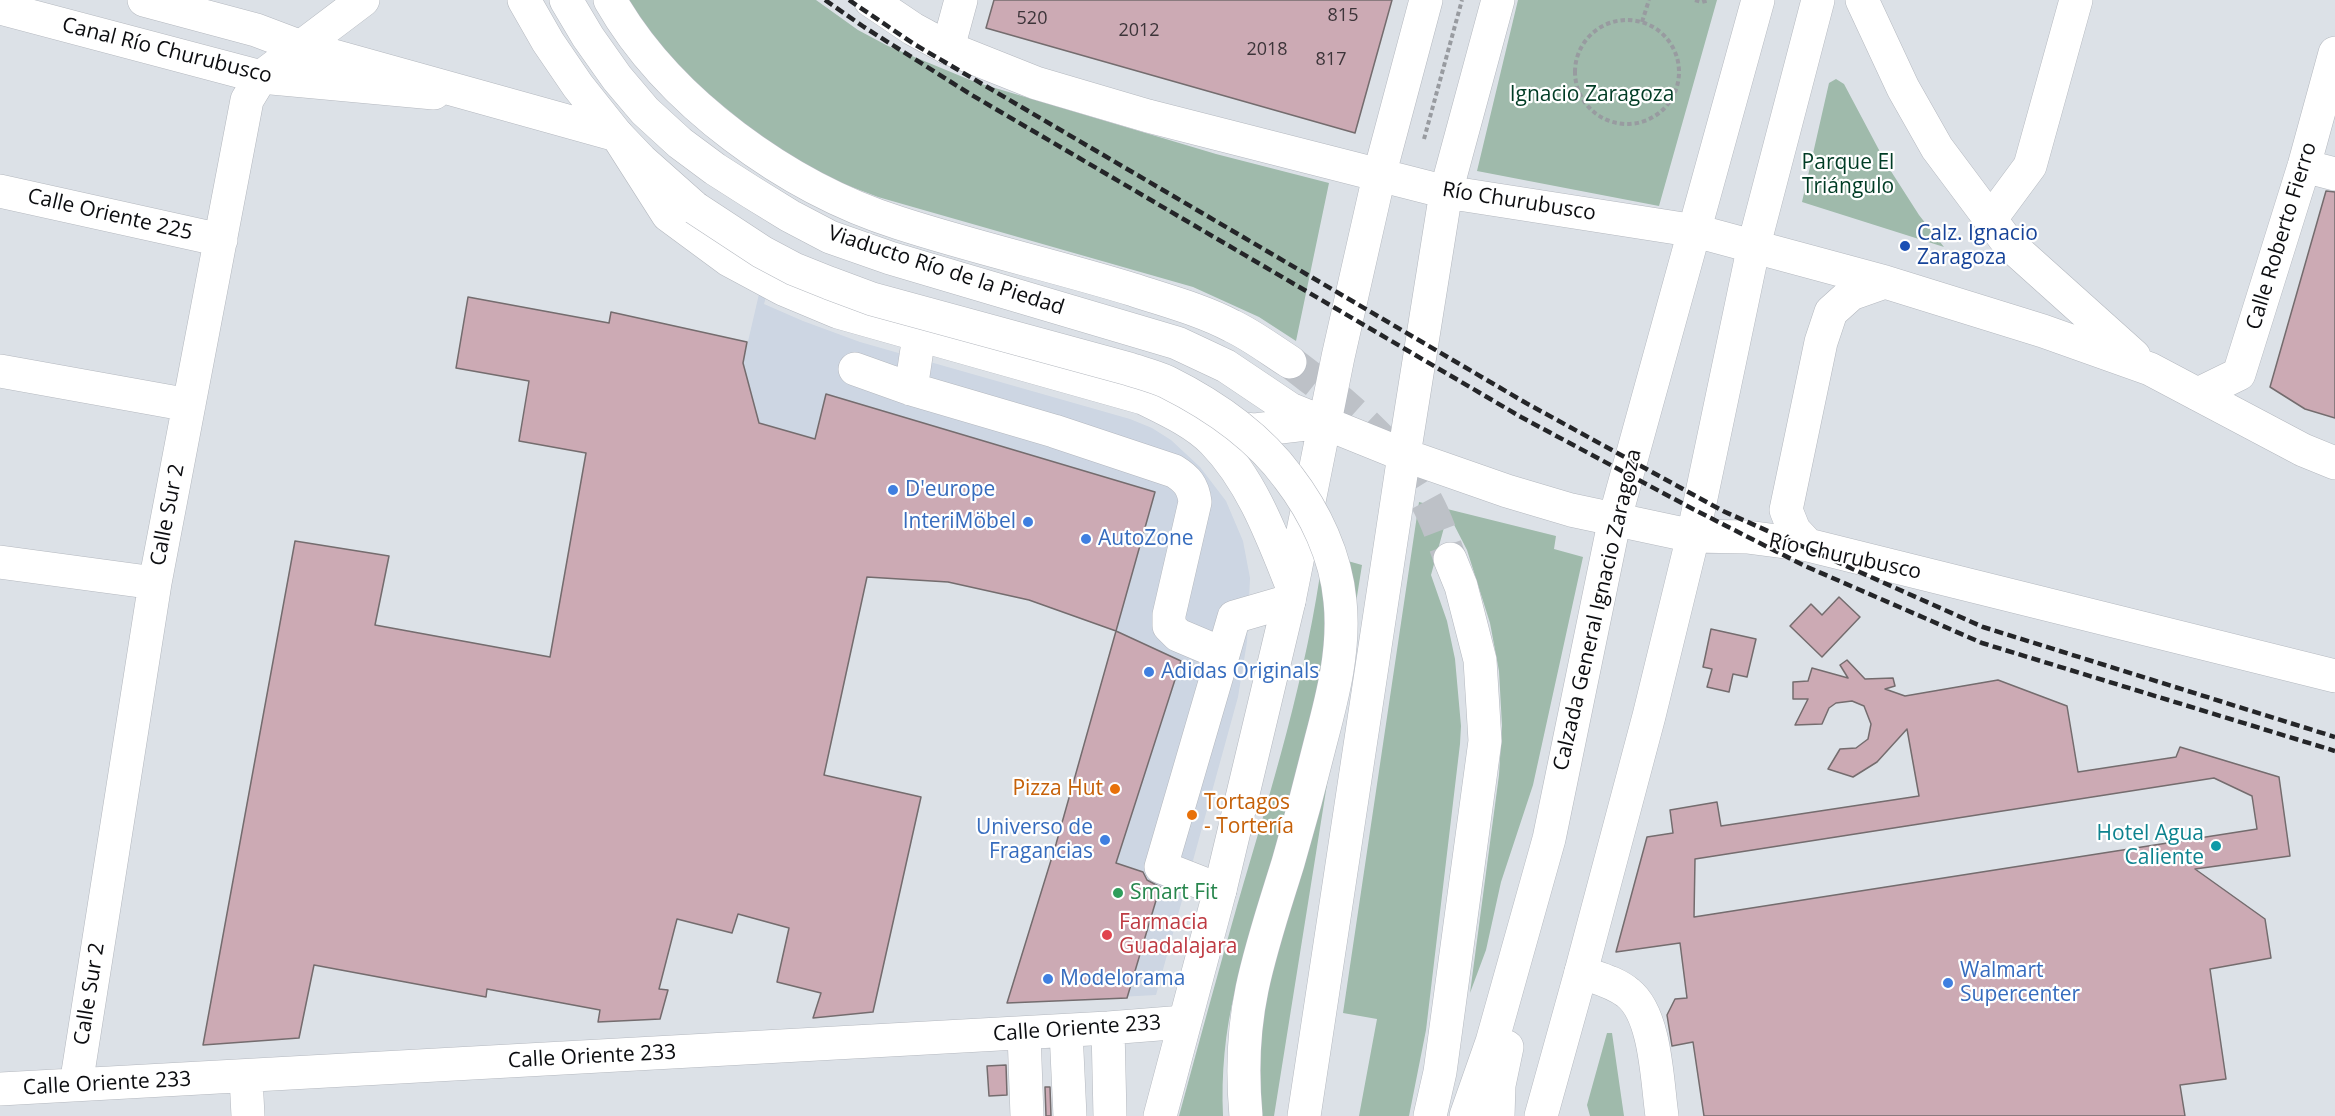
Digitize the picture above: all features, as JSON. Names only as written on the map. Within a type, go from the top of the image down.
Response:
[{"type":"main road","name":"Canal Río Churubusco","points":[[144,0],[256,30],[301,47],[617,135]]},
{"type":"main road","points":[[178,9],[202,5],[212,0]]},
{"type":"main road","name":"Calle Sur 2","points":[[76,1085],[155,583],[247,100],[261,77],[363,0]]},
{"type":"main road","points":[[524,0],[548,42],[578,86],[617,135],[641,160],[695,208],[731,234],[794,269],[872,299],[1129,369],[1166,382],[1218,413],[1259,444],[1281,466],[1300,493],[1313,516],[1336,572],[1342,627],[1332,698],[1309,791],[1252,990],[1244,1035],[1243,1079],[1246,1116]]},
{"type":"main road","name":"Viaducto Río de la Piedad","points":[[566,0],[588,37],[617,78],[645,111],[680,143],[715,170],[789,216],[830,237],[891,258],[1177,343],[1226,366],[1290,409],[1325,422]]},
{"type":"main road","points":[[610,0],[662,71],[706,112],[752,149],[804,182],[897,223],[1177,304],[1232,326],[1290,362]]},
{"type":"main road","points":[[870,0],[913,29],[948,48],[1036,82],[1099,102],[1379,176]]},
{"type":"main road","points":[[948,48],[961,0]]},
{"type":"main road","points":[[1160,1116],[1220,891],[1290,594],[1379,176],[1426,0]]},
{"type":"main road","points":[[1304,1116],[1446,192],[1498,0]]},
{"type":"main road","name":"Calzada General Ignacio Zaragoza","points":[[1466,1116],[1492,1042],[1549,839],[1615,518],[1758,0]]},
{"type":"main road","points":[[1540,1116],[1649,716],[1693,536],[1754,245],[1818,0]]},
{"type":"main road","points":[[1862,0],[1903,88],[1937,148],[1990,220],[2008,243],[2150,369]]},
{"type":"main road","points":[[1990,220],[2030,166],[2076,0]]},
{"type":"main road","name":"Canal Río Churubusco","points":[[0,8],[261,77],[480,97]]},
{"type":"main road","name":"Calle Roberto Fierro","points":[[2198,394],[2239,374],[2320,170],[2335,54]]},
{"type":"main road","points":[[617,135],[668,215],[729,260],[783,289],[838,312],[1143,398],[1184,419],[1213,441],[1236,468],[1260,510],[1290,594]]},
{"type":"main road","name":"Río Churubusco","points":[[1379,176],[1446,192],[1696,231],[1885,282],[2043,330],[2150,369],[2303,450],[2335,464]]},
{"type":"main road","name":"Calle Oriente 225","points":[[0,191],[221,240]]},
{"type":"main road","points":[[1808,545],[1794,530],[1786,510],[1821,342],[1831,312],[1851,294],[1885,282]]},
{"type":"main road","points":[[911,389],[919,336]]},
{"type":"main road","points":[[855,369],[911,389],[1054,431],[1174,471],[1184,477],[1191,485],[1195,502],[1169,615],[1169,626],[1178,635],[1223,654]]},
{"type":"main road","points":[[0,371],[189,405]]},
{"type":"main road","points":[[1184,419],[1255,430],[1325,422]]},
{"type":"main road","name":"Río Churubusco","points":[[1325,422],[1404,455],[1507,491],[1571,510],[1693,536],[1747,537],[1808,545],[2335,676]]},
{"type":"main road","points":[[1430,1116],[1440,1072],[1485,741],[1480,660],[1461,586],[1450,559]]},
{"type":"main road","points":[[0,562],[155,583]]},
{"type":"main road","points":[[1220,891],[1161,867],[1234,617],[1290,594]]},
{"type":"main road","points":[[1498,1116],[1499,1085],[1549,839]]},
{"type":"main road","points":[[1581,972],[1628,993],[1640,1006],[1649,1023],[1662,1116]]},
{"type":"main road","name":"Calle Oriente 233","points":[[0,1089],[1024,1033],[1184,1022]]},
{"type":"main road","points":[[1108,1028],[1110,1116]]},
{"type":"main road","points":[[1066,1030],[1070,1116]]},
{"type":"main road","points":[[1024,1033],[1027,1116]]},
{"type":"main road","points":[[246,1077],[248,1116]]},
{"type":"path","points":[[1424,140],[1462,0]]},
{"type":"path","points":[[1642,22],[1649,0]]},
{"type":"path","points":[[1695,0],[1702,2],[1709,0]]},
{"type":"path","points":[[1626,19],[1642,22],[1658,30],[1670,43],[1677,59],[1678,77],[1673,95],[1663,109],[1648,119],[1631,124],[1615,123],[1599,116],[1582,98],[1578,91],[1575,74],[1576,58],[1584,42],[1602,26],[1626,19]]},
{"type":"path","points":[[1390,134],[1459,145]]},
{"type":"shaded area","points":[[759,294],[766,297],[764,304],[860,342],[1130,419],[1152,428],[1171,440],[1200,467],[1226,501],[1243,541],[1250,578],[1247,642],[1238,697],[1156,995],[1007,1003],[1056,844],[1116,631],[1029,600],[948,582],[867,577],[777,504],[743,363]]},
{"type":"green space","points":[[627,0],[816,0],[858,30],[888,46],[975,82],[1216,154],[1329,183],[1296,341],[1259,317],[1193,287],[878,197],[844,184],[780,153],[688,77]]},
{"type":"green space","name":"Ignacio Zaragoza","points":[[1518,0],[1717,0],[1659,206],[1477,171]]},
{"type":"green space","name":"Parque El Triángulo","points":[[1836,79],[1844,84],[1887,165],[1919,215],[1944,247],[1802,202],[1829,83]]},
{"type":"green space","points":[[1419,502],[1556,536],[1554,549],[1583,557],[1533,785],[1501,882],[1486,950],[1470,993],[1499,775],[1502,726],[1499,671],[1490,623],[1467,550],[1448,513],[1431,575],[1447,621],[1455,659],[1461,726],[1426,1030],[1409,1116],[1359,1116],[1377,1019],[1343,1013]]},
{"type":"green space","points":[[1323,554],[1362,565],[1274,1116],[1259,1116],[1235,991],[1224,1053],[1223,1116],[1179,1116],[1287,732],[1308,644]]},
{"type":"green space","points":[[1607,1033],[1612,1033],[1624,1116],[1590,1116],[1587,1105]]},
{"type":"building","points":[[994,0],[1392,0],[1355,133],[986,28]]},
{"type":"building","points":[[2326,191],[2335,192],[2335,418],[2305,409],[2270,387]]},
{"type":"building","points":[[468,297],[609,323],[611,312],[747,342],[743,363],[759,423],[815,439],[826,394],[1155,492],[1116,631],[1029,600],[948,582],[867,577],[824,775],[921,797],[873,1012],[813,1018],[821,993],[777,982],[789,928],[738,914],[732,933],[677,919],[659,989],[668,990],[660,1019],[598,1022],[600,1010],[487,989],[486,997],[314,965],[299,1038],[203,1045],[295,541],[389,556],[375,625],[550,657],[586,453],[519,441],[529,381],[456,368]]},
{"type":"building","points":[[1839,597],[1860,617],[1822,657],[1790,626],[1811,604],[1822,615]]},
{"type":"building","points":[[1711,629],[1756,639],[1747,677],[1733,674],[1729,692],[1707,687],[1712,669],[1703,667]]},
{"type":"building","points":[[1116,631],[1181,661],[1116,863],[1143,872],[1147,880],[1160,887],[1127,998],[1007,1003],[1056,844]]},
{"type":"building","name":"Walmart Supercenter","points":[[1847,660],[1865,679],[1893,678],[1895,686],[1885,689],[1905,696],[1998,680],[2067,706],[2078,772],[2176,757],[2180,747],[2279,777],[2290,856],[2195,869],[2265,919],[2271,958],[2210,969],[2226,1079],[2180,1085],[2185,1116],[1704,1116],[1693,1042],[1672,1046],[1667,1015],[1675,999],[1687,998],[1680,943],[1616,952],[1647,837],[1673,833],[1670,810],[1717,802],[1721,826],[1919,796],[1907,729],[1877,762],[1853,777],[1828,769],[1840,749],[1856,748],[1868,739],[1871,724],[1864,706],[1852,701],[1836,703],[1829,708],[1822,724],[1795,725],[1808,699],[1793,699],[1793,682],[1808,681],[1812,668],[1848,678],[1840,665]],"holes":[[[2214,778],[2252,796],[2257,829],[1694,917],[1695,859]]]},
{"type":"building","points":[[1006,1065],[1007,1095],[989,1096],[987,1066]]},
{"type":"building","points":[[1045,1087],[1050,1087],[1051,1116],[1046,1116]]},
{"type":"tunnel","points":[[1290,362],[1346,406],[1396,456],[1427,503],[1450,559]]},
{"type":"railway","points":[[825,0],[970,94],[1521,417],[1805,566],[1982,643],[2335,751]]},
{"type":"railway","points":[[849,0],[914,44],[1526,403],[1723,511],[1983,627],[2335,737]]},
{"type":"place","name":"Calz. Ignacio Zaragoza","points":[[1905,246]]},
{"type":"place","name":"D'europe","points":[[893,490]]},
{"type":"place","name":"InteriMöbel","points":[[1028,522]]},
{"type":"place","name":"AutoZone","points":[[1086,539]]},
{"type":"place","name":"Adidas Originals","points":[[1149,672]]},
{"type":"place","name":"Pizza Hut","points":[[1115,789]]},
{"type":"place","name":"Tortagos - Tortería","points":[[1192,815]]},
{"type":"place","name":"Universo de Fragancias","points":[[1105,840]]},
{"type":"place","name":"Hotel Agua Caliente","points":[[2216,846]]},
{"type":"place","name":"Smart Fit","points":[[1118,893]]},
{"type":"place","name":"Farmacia Guadalajara","points":[[1107,935]]},
{"type":"place","name":"Modelorama","points":[[1048,979]]},
{"type":"place","name":"Walmart Supercenter","points":[[1948,983]]}]
